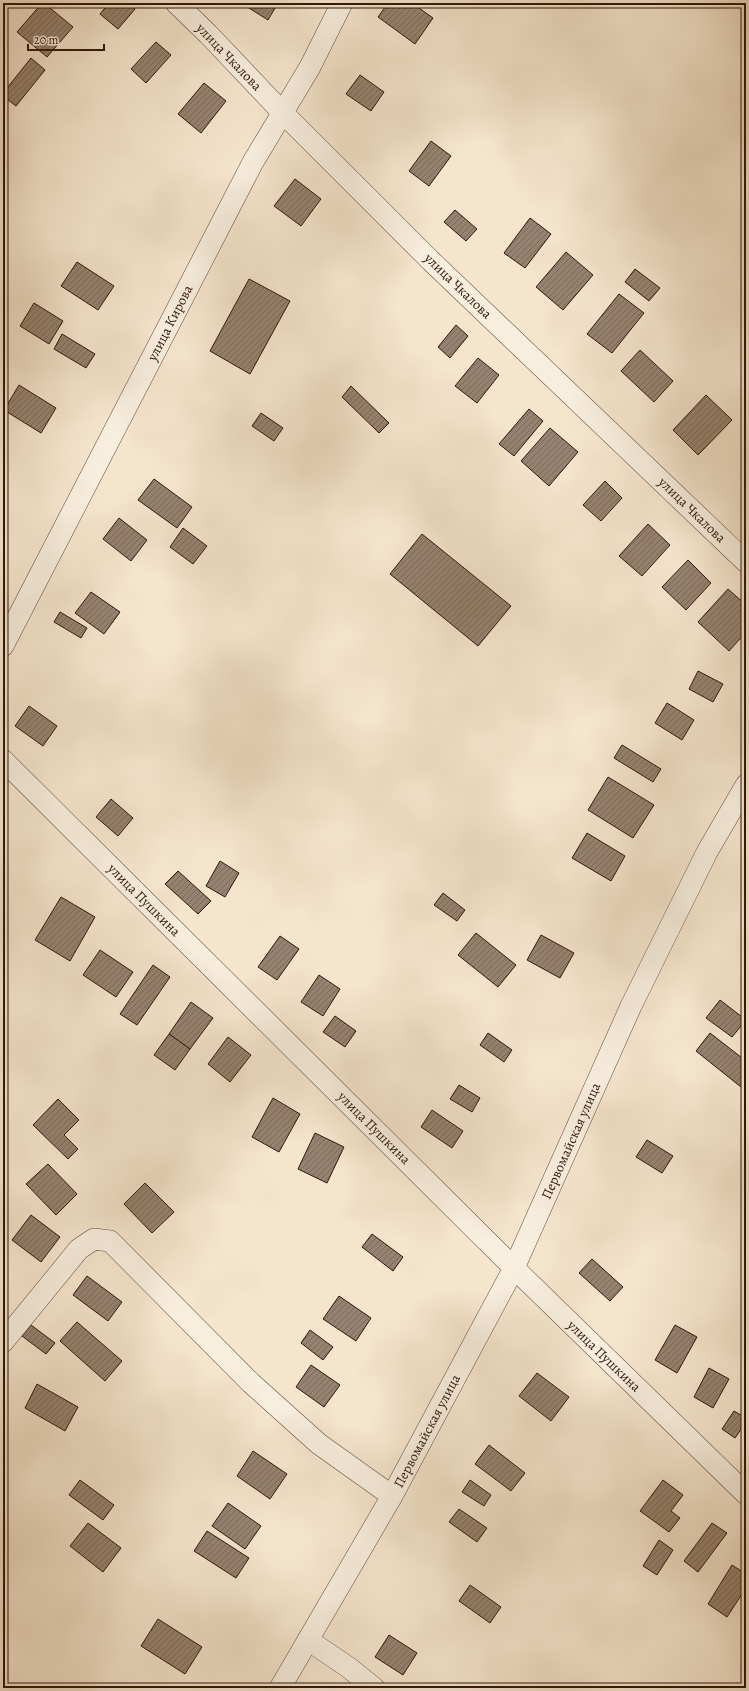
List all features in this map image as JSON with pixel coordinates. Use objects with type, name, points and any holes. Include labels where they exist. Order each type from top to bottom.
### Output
[{"type":"street","name":"улица Чкалова","points":[[176,3],[208,34],[282,112],[431,261],[746,562]]},
{"type":"street","name":"улица Кирова","points":[[3,646],[252,162],[310,67],[342,3]]},
{"type":"street","name":"улица Пушкина","points":[[3,760],[514,1268],[746,1494]]},
{"type":"street","name":"Первомайская улица","points":[[280,1688],[392,1496],[514,1268],[630,1006],[707,852],[746,785]]},
{"type":"street","name":"Первомайская улица","points":[[3,1342],[79,1249],[94,1239],[110,1241],[251,1383],[319,1444],[392,1496]]},
{"type":"street","points":[[308,1640],[348,1667],[374,1688]]},
{"type":"building","points":[[42,3],[44,3],[73,27],[47,57],[17,32]]},
{"type":"building","points":[[109,3],[127,3],[135,9],[118,29],[100,14]]},
{"type":"building","points":[[241,3],[278,3],[268,20]]},
{"type":"building","points":[[388,3],[412,3],[433,18],[415,44],[378,17]]},
{"type":"building","points":[[156,42],[171,55],[146,83],[131,69]]},
{"type":"building","points":[[31,58],[45,70],[16,106],[3,96],[3,93]]},
{"type":"building","points":[[360,75],[384,92],[371,111],[346,94]]},
{"type":"building","points":[[204,83],[226,101],[201,133],[178,114]]},
{"type":"building","points":[[431,141],[451,156],[429,186],[409,171]]},
{"type":"building","points":[[295,179],[321,199],[301,226],[274,206]]},
{"type":"building","points":[[455,210],[477,229],[466,241],[444,222]]},
{"type":"building","points":[[530,218],[551,234],[525,268],[504,253]]},
{"type":"building","points":[[566,252],[593,275],[563,310],[536,287]]},
{"type":"building","points":[[77,262],[114,286],[98,310],[61,286]]},
{"type":"building","points":[[635,269],[660,288],[649,301],[625,282]]},
{"type":"building","points":[[249,279],[290,301],[250,374],[210,351]]},
{"type":"building","points":[[619,294],[644,313],[612,353],[587,334]]},
{"type":"building","points":[[34,303],[63,321],[49,344],[20,326]]},
{"type":"building","points":[[456,325],[468,336],[450,358],[438,347]]},
{"type":"building","points":[[62,334],[95,354],[86,368],[54,349]]},
{"type":"building","points":[[640,350],[673,381],[654,402],[621,371]]},
{"type":"building","points":[[478,358],[499,375],[477,403],[455,386]]},
{"type":"building","points":[[19,385],[56,408],[41,433],[4,410]]},
{"type":"building","points":[[351,386],[389,423],[379,433],[342,397]]},
{"type":"building","points":[[706,395],[732,420],[698,455],[673,430]]},
{"type":"building","points":[[529,409],[543,421],[514,456],[499,444]]},
{"type":"building","points":[[261,413],[283,428],[274,441],[252,426]]},
{"type":"building","points":[[550,428],[578,452],[549,486],[521,461]]},
{"type":"building","points":[[154,479],[192,507],[177,528],[138,500]]},
{"type":"building","points":[[605,481],[622,498],[601,521],[583,505]]},
{"type":"building","points":[[119,518],[147,540],[131,561],[103,539]]},
{"type":"building","points":[[648,524],[670,545],[642,576],[619,556]]},
{"type":"building","points":[[183,528],[207,546],[193,564],[170,547]]},
{"type":"building","points":[[422,534],[511,606],[478,646],[390,574]]},
{"type":"building","points":[[688,560],[711,583],[686,610],[662,587]]},
{"type":"building","points":[[728,589],[746,605],[746,632],[729,651],[698,622]]},
{"type":"building","points":[[91,592],[120,612],[104,634],[75,613]]},
{"type":"building","points":[[60,612],[87,628],[81,638],[54,622]]},
{"type":"building","points":[[698,671],[723,684],[713,702],[689,689]]},
{"type":"building","points":[[667,703],[694,720],[682,740],[655,723]]},
{"type":"building","points":[[29,706],[57,726],[43,746],[15,726]]},
{"type":"building","points":[[622,745],[661,769],[653,782],[614,758]]},
{"type":"building","points":[[608,777],[654,805],[633,838],[588,810]]},
{"type":"building","points":[[111,799],[133,818],[118,836],[96,817]]},
{"type":"building","points":[[587,833],[625,856],[611,881],[572,858]]},
{"type":"building","points":[[220,861],[239,873],[225,897],[206,886]]},
{"type":"building","points":[[178,871],[211,901],[198,914],[165,884]]},
{"type":"building","points":[[443,893],[465,910],[457,921],[434,905]]},
{"type":"building","points":[[61,897],[95,917],[70,961],[35,940]]},
{"type":"building","points":[[476,933],[516,965],[498,987],[458,955]]},
{"type":"building","points":[[541,935],[574,953],[560,978],[527,960]]},
{"type":"building","points":[[280,936],[299,949],[277,980],[258,967]]},
{"type":"building","points":[[100,950],[133,972],[116,997],[83,975]]},
{"type":"building","points":[[153,965],[170,977],[137,1025],[120,1014]]},
{"type":"building","points":[[319,975],[340,989],[323,1016],[301,1002]]},
{"type":"building","points":[[720,1000],[746,1020],[732,1037],[706,1018]]},
{"type":"building","points":[[191,1002],[213,1018],[190,1049],[169,1034]]},
{"type":"building","points":[[335,1016],[356,1031],[345,1047],[323,1032]]},
{"type":"building","points":[[488,1033],[512,1050],[504,1062],[480,1045]]},
{"type":"building","points":[[710,1033],[746,1061],[746,1091],[696,1051]]},
{"type":"building","points":[[169,1034],[190,1049],[175,1070],[154,1055]]},
{"type":"building","points":[[228,1037],[251,1055],[230,1082],[208,1064]]},
{"type":"building","points":[[459,1085],[480,1098],[472,1112],[450,1099]]},
{"type":"building","points":[[273,1098],[300,1114],[279,1152],[252,1137]]},
{"type":"building","points":[[58,1099],[79,1120],[64,1135],[78,1149],[68,1159],[33,1125]]},
{"type":"building","points":[[432,1110],[463,1131],[452,1148],[421,1127]]},
{"type":"building","points":[[315,1133],[344,1147],[327,1183],[298,1169]]},
{"type":"building","points":[[647,1140],[673,1156],[662,1173],[636,1157]]},
{"type":"building","points":[[48,1164],[77,1194],[56,1215],[26,1184]]},
{"type":"building","points":[[145,1183],[174,1212],[152,1233],[124,1204]]},
{"type":"building","points":[[31,1215],[60,1237],[41,1262],[12,1240]]},
{"type":"building","points":[[372,1234],[403,1257],[393,1271],[362,1247]]},
{"type":"building","points":[[592,1259],[623,1287],[610,1301],[579,1273]]},
{"type":"building","points":[[87,1276],[122,1302],[108,1321],[73,1295]]},
{"type":"building","points":[[339,1296],[371,1318],[356,1341],[323,1319]]},
{"type":"building","points":[[77,1322],[122,1361],[105,1381],[60,1341]]},
{"type":"building","points":[[31,1325],[55,1343],[46,1354],[22,1336]]},
{"type":"building","points":[[675,1325],[697,1337],[677,1373],[655,1360]]},
{"type":"building","points":[[310,1330],[333,1347],[323,1360],[301,1343]]},
{"type":"building","points":[[311,1365],[340,1385],[324,1407],[296,1387]]},
{"type":"building","points":[[709,1368],[729,1379],[713,1408],[694,1397]]},
{"type":"building","points":[[537,1373],[569,1397],[551,1421],[519,1396]]},
{"type":"building","points":[[37,1384],[78,1407],[65,1431],[25,1408]]},
{"type":"building","points":[[734,1411],[746,1418],[746,1422],[735,1438],[722,1429]]},
{"type":"building","points":[[489,1445],[525,1473],[511,1491],[475,1464]]},
{"type":"building","points":[[253,1451],[287,1474],[270,1499],[237,1476]]},
{"type":"building","points":[[80,1480],[114,1505],[103,1520],[69,1495]]},
{"type":"building","points":[[470,1480],[491,1495],[484,1506],[462,1492]]},
{"type":"building","points":[[663,1480],[683,1495],[671,1511],[680,1518],[669,1532],[640,1511]]},
{"type":"building","points":[[228,1503],[261,1526],[245,1549],[212,1526]]},
{"type":"building","points":[[459,1509],[487,1528],[477,1542],[449,1522]]},
{"type":"building","points":[[88,1523],[121,1548],[103,1572],[70,1546]]},
{"type":"building","points":[[712,1523],[727,1533],[698,1572],[684,1561]]},
{"type":"building","points":[[207,1531],[249,1558],[236,1578],[194,1551]]},
{"type":"building","points":[[659,1540],[673,1550],[657,1575],[643,1566]]},
{"type":"building","points":[[732,1565],[746,1574],[746,1588],[727,1617],[708,1604]]},
{"type":"building","points":[[470,1585],[501,1607],[490,1623],[459,1601]]},
{"type":"building","points":[[158,1619],[202,1647],[185,1674],[141,1646]]},
{"type":"building","points":[[389,1635],[417,1653],[403,1675],[375,1657]]}]
